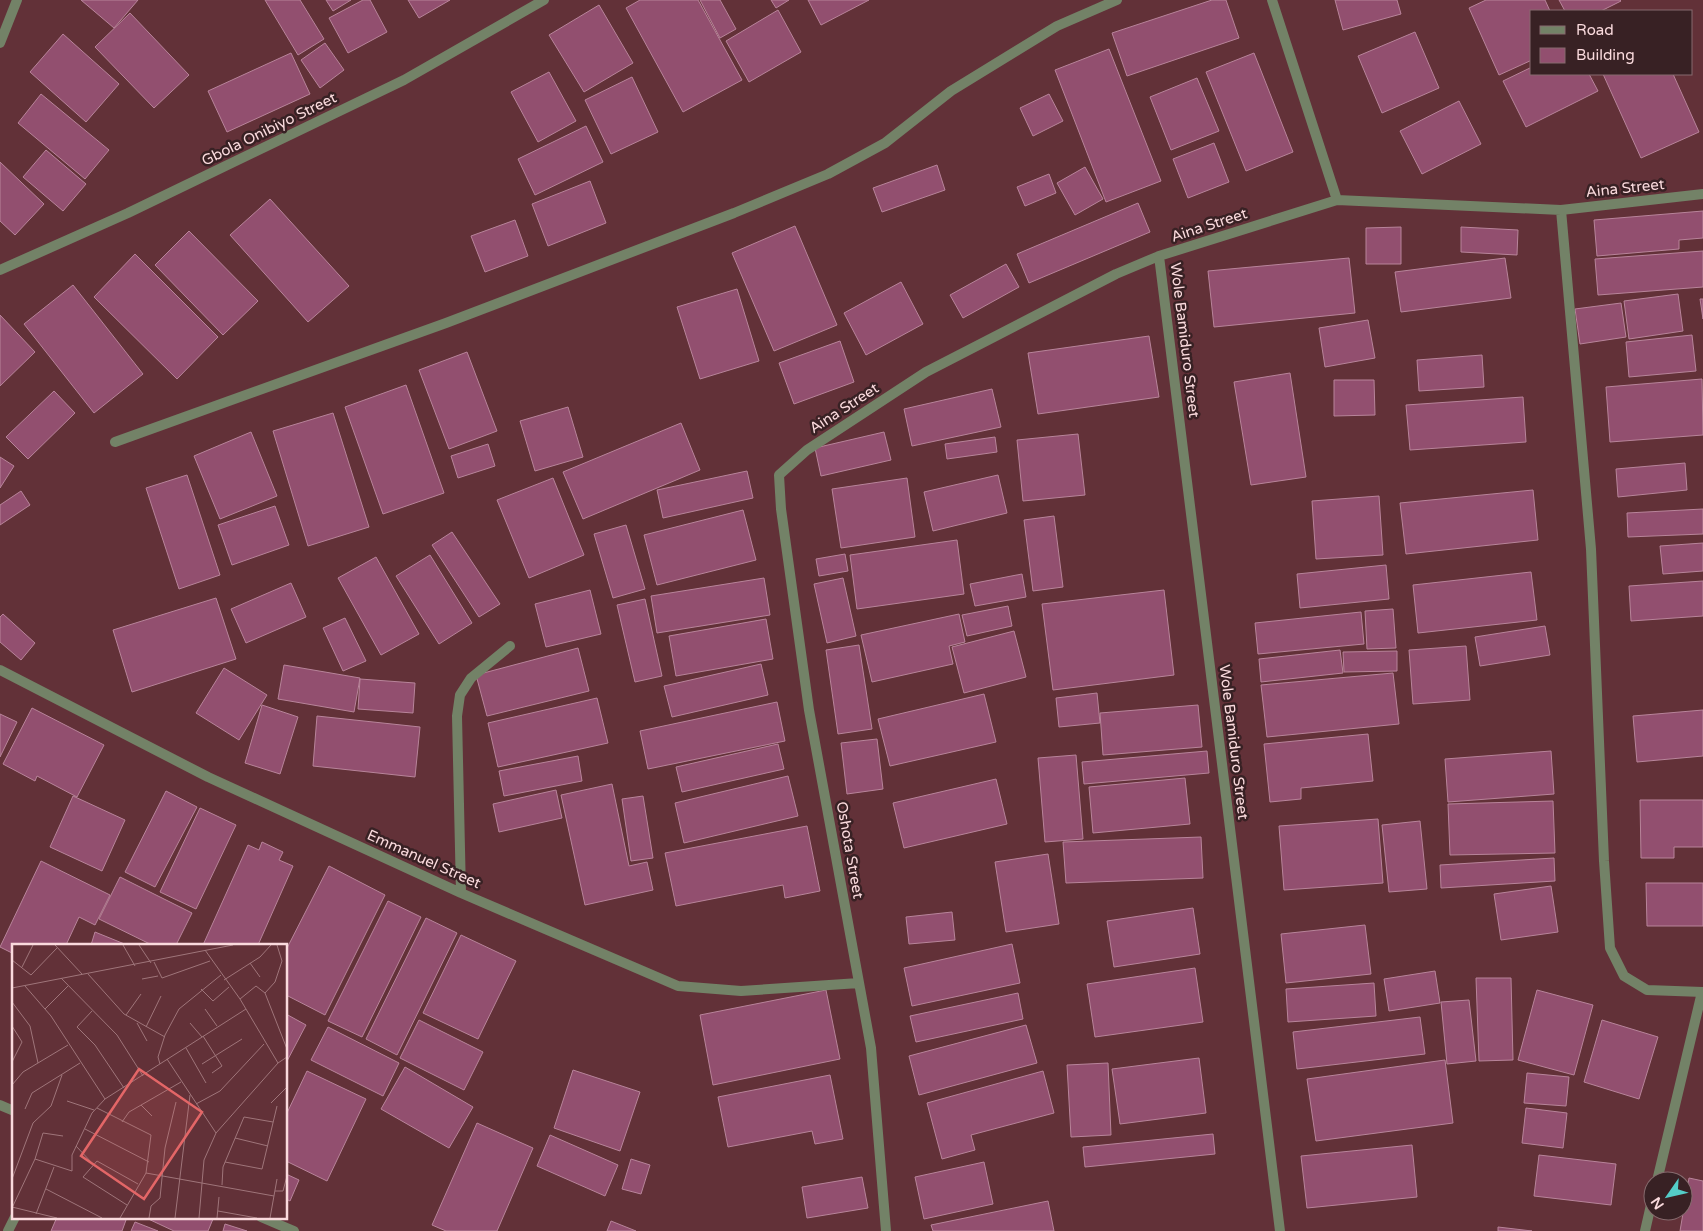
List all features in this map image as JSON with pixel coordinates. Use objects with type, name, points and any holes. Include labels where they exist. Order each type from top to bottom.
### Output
[{"type":"street","points":[[0,43],[17,0]]},
{"type":"street","name":"Gbola Onibiyo Street","points":[[0,270],[128,213],[404,80],[544,0]]},
{"type":"street","points":[[115,442],[446,323],[724,217],[828,174],[885,143],[951,91],[1058,26],[1117,0]]},
{"type":"street","points":[[1272,0],[1337,200]]},
{"type":"street","name":"Aina Street","points":[[779,474],[807,450],[926,372],[1116,274],[1159,256],[1337,200],[1560,210],[1703,194]]},
{"type":"street","points":[[1560,210],[1591,549],[1604,862],[1610,948],[1624,976],[1648,990],[1702,992],[1659,1171]]},
{"type":"street","name":"Wole Bamiduro Street","points":[[1159,256],[1280,1231]]},
{"type":"street","name":"Oshota Street","points":[[779,474],[783,518],[809,710],[871,1048],[886,1231]]},
{"type":"street","points":[[461,893],[457,716],[460,695],[471,678],[510,646]]},
{"type":"street","name":"Emmanuel Street","points":[[0,670],[208,776],[461,893],[678,986],[740,991],[859,983]]},
{"type":"street","points":[[0,1105],[12,1109]]},
{"type":"street","points":[[8,1231],[14,1218]]},
{"type":"street","points":[[263,1218],[294,1231]]},
{"type":"building","points":[[81,0],[138,0],[114,28]]},
{"type":"building","points":[[265,0],[300,0],[324,39],[298,55]]},
{"type":"building","points":[[326,0],[351,0],[333,11]]},
{"type":"building","points":[[363,0],[370,0],[387,32],[348,53],[329,18]]},
{"type":"building","points":[[408,0],[450,0],[419,18]]},
{"type":"building","points":[[640,0],[698,0],[742,80],[683,112],[626,8]]},
{"type":"building","points":[[700,0],[720,0],[736,29],[720,38]]},
{"type":"building","points":[[771,0],[789,0],[776,8]]},
{"type":"building","points":[[808,0],[869,0],[821,25]]},
{"type":"building","points":[[1212,0],[1226,0],[1239,38],[1127,76],[1112,33]]},
{"type":"building","points":[[1335,0],[1397,0],[1401,14],[1343,30]]},
{"type":"building","points":[[1486,0],[1545,0],[1550,10],[1530,10],[1530,61],[1499,75],[1469,8]]},
{"type":"building","points":[[1559,0],[1621,1],[1603,10],[1564,10]]},
{"type":"building","points":[[599,5],[633,63],[584,92],[549,35]]},
{"type":"building","points":[[778,10],[801,52],[749,82],[726,41]]},
{"type":"building","points":[[130,13],[189,75],[154,108],[95,47]]},
{"type":"building","points":[[1415,32],[1439,88],[1382,113],[1358,56]]},
{"type":"building","points":[[63,34],[119,84],[86,122],[30,72]]},
{"type":"building","points":[[325,43],[344,70],[320,88],[301,60]]},
{"type":"building","points":[[1109,49],[1161,181],[1106,202],[1055,70]]},
{"type":"building","points":[[291,53],[310,94],[227,132],[208,91]]},
{"type":"building","points":[[1254,53],[1293,152],[1246,171],[1206,72]]},
{"type":"building","points":[[1530,68],[1530,75],[1590,75],[1598,91],[1526,127],[1503,81]]},
{"type":"building","points":[[549,72],[576,121],[538,142],[511,92]]},
{"type":"building","points":[[1603,75],[1673,75],[1699,132],[1641,158]]},
{"type":"building","points":[[632,77],[658,132],[611,154],[585,100]]},
{"type":"building","points":[[1197,78],[1219,131],[1171,150],[1150,97]]},
{"type":"building","points":[[41,94],[109,150],[85,179],[18,123]]},
{"type":"building","points":[[1049,94],[1063,121],[1033,136],[1020,108]]},
{"type":"building","points":[[1459,101],[1481,144],[1422,174],[1400,131]]},
{"type":"building","points":[[586,126],[603,162],[535,195],[518,159]]},
{"type":"building","points":[[1214,143],[1229,182],[1188,198],[1173,159]]},
{"type":"building","points":[[46,150],[86,184],[63,211],[23,177]]},
{"type":"building","points":[[0,162],[44,204],[15,235],[0,221]]},
{"type":"building","points":[[937,165],[945,190],[882,212],[873,188]]},
{"type":"building","points":[[1085,167],[1103,199],[1075,215],[1057,183]]},
{"type":"building","points":[[1049,174],[1056,193],[1025,206],[1017,187]]},
{"type":"building","points":[[590,181],[606,223],[548,246],[532,204]]},
{"type":"building","points":[[270,199],[349,286],[308,322],[230,235]]},
{"type":"building","points":[[1138,203],[1150,232],[1029,283],[1017,254]]},
{"type":"building","points":[[1703,211],[1703,238],[1679,240],[1679,249],[1597,256],[1594,220]]},
{"type":"building","points":[[515,220],[528,256],[485,272],[471,236]]},
{"type":"building","points":[[795,226],[837,325],[774,351],[732,253]]},
{"type":"building","points":[[1401,227],[1401,264],[1366,264],[1366,228]]},
{"type":"building","points":[[1461,227],[1518,230],[1517,255],[1461,252]]},
{"type":"building","points":[[189,231],[258,301],[223,335],[155,265]]},
{"type":"building","points":[[1703,251],[1703,287],[1598,295],[1595,259]]},
{"type":"building","points":[[135,254],[218,337],[177,379],[94,297]]},
{"type":"building","points":[[1349,258],[1355,313],[1214,327],[1208,271]]},
{"type":"building","points":[[1505,258],[1511,298],[1401,312],[1395,272]]},
{"type":"building","points":[[1006,264],[1019,287],[963,318],[950,295]]},
{"type":"building","points":[[901,282],[923,324],[866,355],[844,313]]},
{"type":"building","points":[[73,285],[143,374],[94,413],[24,324]]},
{"type":"building","points":[[737,289],[759,361],[700,379],[677,307]]},
{"type":"building","points":[[1678,294],[1683,331],[1629,339],[1624,301]]},
{"type":"building","points":[[1700,299],[1703,299],[1703,319]]},
{"type":"building","points":[[1621,303],[1626,337],[1580,344],[1575,309]]},
{"type":"building","points":[[0,315],[35,352],[0,386]]},
{"type":"building","points":[[1368,320],[1375,358],[1325,367],[1319,328]]},
{"type":"building","points":[[1692,335],[1696,371],[1629,377],[1626,342]]},
{"type":"building","points":[[1149,336],[1159,397],[1038,414],[1028,353]]},
{"type":"building","points":[[840,341],[854,382],[794,404],[779,363]]},
{"type":"building","points":[[467,352],[497,431],[449,449],[419,370]]},
{"type":"building","points":[[1482,355],[1484,387],[1419,391],[1417,360]]},
{"type":"building","points":[[1290,373],[1306,477],[1251,485],[1234,382]]},
{"type":"building","points":[[1702,379],[1703,435],[1610,442],[1606,387]]},
{"type":"building","points":[[1334,380],[1374,380],[1375,415],[1334,416]]},
{"type":"building","points":[[406,385],[444,493],[383,514],[345,407]]},
{"type":"building","points":[[992,389],[1001,427],[912,446],[904,409]]},
{"type":"building","points":[[54,391],[75,413],[28,459],[6,437]]},
{"type":"building","points":[[1523,397],[1526,442],[1410,450],[1406,405]]},
{"type":"building","points":[[568,407],[583,457],[535,471],[520,421]]},
{"type":"building","points":[[333,413],[369,527],[308,546],[273,431]]},
{"type":"building","points":[[681,423],[700,470],[583,519],[563,472]]},
{"type":"building","points":[[251,432],[277,496],[220,519],[194,456]]},
{"type":"building","points":[[884,432],[891,460],[821,476],[815,448]]},
{"type":"building","points":[[1078,434],[1085,495],[1023,501],[1017,440]]},
{"type":"building","points":[[995,437],[997,452],[947,459],[945,444]]},
{"type":"building","points":[[488,444],[495,466],[458,478],[451,456]]},
{"type":"building","points":[[0,457],[14,466],[0,488]]},
{"type":"building","points":[[1685,463],[1687,490],[1618,497],[1616,469]]},
{"type":"building","points":[[747,471],[753,498],[663,518],[657,490]]},
{"type":"building","points":[[187,475],[220,575],[179,589],[146,488]]},
{"type":"building","points":[[998,475],[1007,513],[933,531],[924,492]]},
{"type":"building","points":[[553,478],[584,555],[529,578],[497,500]]},
{"type":"building","points":[[907,478],[915,537],[841,548],[832,489]]},
{"type":"building","points":[[1533,490],[1538,540],[1406,554],[1400,503]]},
{"type":"building","points":[[21,491],[30,505],[0,525],[0,505]]},
{"type":"building","points":[[1379,496],[1383,555],[1316,559],[1312,501]]},
{"type":"building","points":[[275,506],[289,545],[232,565],[218,525]]},
{"type":"building","points":[[1703,509],[1703,534],[1628,537],[1627,513]]},
{"type":"building","points":[[743,510],[756,560],[657,585],[644,535]]},
{"type":"building","points":[[1054,516],[1063,587],[1033,591],[1024,520]]},
{"type":"building","points":[[626,525],[645,589],[613,598],[594,534]]},
{"type":"building","points":[[452,532],[500,604],[479,617],[432,545]]},
{"type":"building","points":[[957,540],[964,594],[857,609],[850,555]]},
{"type":"building","points":[[1703,543],[1703,571],[1663,574],[1660,546]]},
{"type":"building","points":[[845,554],[848,571],[819,576],[816,559]]},
{"type":"building","points":[[430,555],[472,623],[439,644],[396,576]]},
{"type":"building","points":[[376,557],[419,634],[381,655],[338,578]]},
{"type":"building","points":[[1386,565],[1389,599],[1300,608],[1297,574]]},
{"type":"building","points":[[1531,572],[1537,620],[1418,633],[1413,585]]},
{"type":"building","points":[[1022,574],[1026,597],[975,606],[970,584]]},
{"type":"building","points":[[764,578],[770,615],[657,633],[651,596]]},
{"type":"building","points":[[843,578],[856,636],[827,643],[814,584]]},
{"type":"building","points":[[1703,581],[1703,616],[1631,621],[1629,586]]},
{"type":"building","points":[[291,583],[306,617],[246,643],[231,609]]},
{"type":"building","points":[[590,590],[601,634],[546,647],[535,604]]},
{"type":"building","points":[[1164,590],[1174,675],[1053,690],[1042,604]]},
{"type":"building","points":[[216,598],[236,659],[132,692],[113,630]]},
{"type":"building","points":[[645,599],[662,676],[635,682],[617,605]]},
{"type":"building","points":[[1008,606],[1012,626],[967,636],[962,615]]},
{"type":"building","points":[[1393,609],[1396,648],[1367,649],[1365,611]]},
{"type":"building","points":[[1361,612],[1364,644],[1258,654],[1255,623]]},
{"type":"building","points":[[3,614],[35,643],[21,660],[0,642],[0,617]]},
{"type":"building","points":[[959,614],[965,642],[949,646],[953,664],[872,682],[861,635]]},
{"type":"building","points":[[345,618],[366,661],[343,671],[323,628]]},
{"type":"building","points":[[766,619],[773,659],[676,676],[669,636]]},
{"type":"building","points":[[1545,626],[1550,655],[1480,666],[1475,637]]},
{"type":"building","points":[[1014,631],[1026,677],[964,693],[952,647]]},
{"type":"building","points":[[859,645],[872,729],[838,734],[826,650]]},
{"type":"building","points":[[1466,646],[1470,700],[1413,704],[1409,650]]},
{"type":"building","points":[[578,648],[589,691],[487,716],[476,675]]},
{"type":"building","points":[[1340,650],[1343,673],[1261,682],[1259,659]]},
{"type":"building","points":[[1397,651],[1397,671],[1344,672],[1343,652]]},
{"type":"building","points":[[761,664],[768,695],[672,717],[664,686]]},
{"type":"building","points":[[284,665],[360,678],[354,712],[278,699]]},
{"type":"building","points":[[224,668],[267,695],[239,740],[196,713]]},
{"type":"building","points":[[1393,673],[1399,724],[1267,737],[1261,685]]},
{"type":"building","points":[[360,679],[415,683],[413,713],[358,709]]},
{"type":"building","points":[[1097,693],[1100,723],[1059,727],[1056,698]]},
{"type":"building","points":[[984,694],[996,742],[890,766],[878,719]]},
{"type":"building","points":[[597,698],[608,743],[498,767],[488,723]]},
{"type":"building","points":[[777,702],[785,741],[648,769],[640,731]]},
{"type":"building","points":[[262,705],[298,717],[280,774],[245,763]]},
{"type":"building","points":[[1198,705],[1202,747],[1103,755],[1100,713]]},
{"type":"building","points":[[32,708],[104,745],[77,797],[37,776],[35,781],[3,764]]},
{"type":"building","points":[[1703,710],[1703,756],[1637,762],[1633,716]]},
{"type":"building","points":[[0,714],[17,722],[0,757]]},
{"type":"building","points":[[317,716],[420,727],[415,777],[313,766]]},
{"type":"building","points":[[1368,734],[1373,781],[1301,788],[1301,799],[1270,802],[1264,744]]},
{"type":"building","points":[[877,739],[883,789],[847,794],[841,743]]},
{"type":"building","points":[[778,744],[784,769],[682,792],[676,767]]},
{"type":"building","points":[[1207,751],[1209,773],[1084,784],[1082,762]]},
{"type":"building","points":[[1551,751],[1554,794],[1448,802],[1445,759]]},
{"type":"building","points":[[1076,755],[1083,839],[1045,842],[1038,758]]},
{"type":"building","points":[[578,756],[582,781],[504,796],[499,771]]},
{"type":"building","points":[[788,776],[798,816],[684,843],[675,803]]},
{"type":"building","points":[[1185,778],[1190,824],[1093,833],[1089,787]]},
{"type":"building","points":[[996,779],[1007,824],[904,848],[893,803]]},
{"type":"building","points":[[612,784],[629,866],[647,862],[653,890],[585,905],[561,795]]},
{"type":"building","points":[[556,790],[562,818],[499,832],[493,804]]},
{"type":"building","points":[[166,791],[197,807],[155,887],[125,872]]},
{"type":"building","points":[[73,796],[125,820],[102,871],[50,847]]},
{"type":"building","points":[[643,796],[653,858],[631,861],[622,799]]},
{"type":"building","points":[[1640,800],[1703,800],[1703,847],[1674,847],[1674,858],[1641,858]]},
{"type":"building","points":[[1553,801],[1555,853],[1450,855],[1448,804]]},
{"type":"building","points":[[200,808],[236,825],[196,909],[160,892]]},
{"type":"building","points":[[1378,819],[1383,883],[1284,890],[1279,826]]},
{"type":"building","points":[[1420,821],[1427,889],[1389,892],[1382,825]]},
{"type":"building","points":[[807,826],[820,891],[785,898],[783,885],[676,906],[665,853]]},
{"type":"building","points":[[1201,837],[1203,878],[1066,883],[1063,842]]},
{"type":"building","points":[[262,842],[283,852],[279,860],[293,866],[258,944],[203,944],[248,845],[259,850]]},
{"type":"building","points":[[1048,854],[1059,924],[1006,932],[995,862]]},
{"type":"building","points":[[1554,858],[1555,881],[1441,888],[1440,865]]},
{"type":"building","points":[[41,861],[110,895],[95,925],[79,917],[66,944],[12,944],[12,953],[0,947]]},
{"type":"building","points":[[329,866],[385,895],[325,1015],[288,996],[288,946]]},
{"type":"building","points":[[120,877],[192,913],[176,944],[150,944],[99,919]]},
{"type":"building","points":[[1646,883],[1703,883],[1703,926],[1647,926]]},
{"type":"building","points":[[1551,886],[1558,932],[1501,940],[1494,894]]},
{"type":"building","points":[[388,901],[421,917],[362,1037],[328,1021]]},
{"type":"building","points":[[1193,908],[1200,954],[1114,967],[1107,921]]},
{"type":"building","points":[[952,912],[955,940],[909,944],[906,917]]},
{"type":"building","points":[[426,918],[457,933],[397,1055],[366,1039]]},
{"type":"building","points":[[1365,925],[1371,974],[1286,983],[1281,934]]},
{"type":"building","points":[[95,932],[125,944],[91,944]]},
{"type":"building","points":[[461,935],[516,961],[478,1039],[423,1013]]},
{"type":"building","points":[[1012,944],[1020,983],[912,1006],[904,968]]},
{"type":"building","points":[[1195,968],[1203,1022],[1095,1037],[1087,984]]},
{"type":"building","points":[[1435,971],[1440,1003],[1389,1011],[1384,979]]},
{"type":"building","points":[[1476,978],[1511,978],[1513,1060],[1479,1061]]},
{"type":"building","points":[[1374,983],[1376,1016],[1288,1022],[1286,989]]},
{"type":"building","points":[[826,990],[840,1059],[713,1085],[700,1015]]},
{"type":"building","points":[[1537,990],[1593,1005],[1574,1075],[1518,1060]]},
{"type":"building","points":[[1018,993],[1023,1019],[916,1042],[910,1016]]},
{"type":"building","points":[[1469,1000],[1476,1061],[1447,1064],[1441,1002]]},
{"type":"building","points":[[288,1015],[306,1025],[288,1059]]},
{"type":"building","points":[[1420,1017],[1425,1054],[1297,1069],[1293,1032]]},
{"type":"building","points":[[419,1020],[483,1052],[464,1090],[400,1058]]},
{"type":"building","points":[[1602,1020],[1658,1037],[1639,1099],[1584,1082]]},
{"type":"building","points":[[1026,1025],[1037,1063],[919,1095],[909,1056]]},
{"type":"building","points":[[328,1027],[399,1063],[383,1096],[311,1060]]},
{"type":"building","points":[[1199,1058],[1206,1113],[1120,1124],[1112,1069]]},
{"type":"building","points":[[1445,1060],[1453,1123],[1316,1141],[1307,1079]]},
{"type":"building","points":[[1108,1063],[1111,1135],[1071,1137],[1067,1065]]},
{"type":"building","points":[[405,1067],[473,1107],[449,1148],[381,1109]]},
{"type":"building","points":[[573,1070],[640,1092],[620,1151],[554,1128]]},
{"type":"building","points":[[307,1071],[366,1099],[327,1181],[288,1162],[288,1111]]},
{"type":"building","points":[[1043,1071],[1054,1113],[971,1135],[975,1150],[942,1159],[927,1103]]},
{"type":"building","points":[[1527,1073],[1569,1077],[1566,1106],[1524,1103]]},
{"type":"building","points":[[830,1075],[843,1139],[815,1144],[812,1131],[728,1147],[718,1097]]},
{"type":"building","points":[[1526,1108],[1567,1113],[1563,1148],[1522,1143]]},
{"type":"building","points":[[477,1123],[533,1148],[497,1231],[446,1231],[432,1225]]},
{"type":"building","points":[[1213,1134],[1215,1154],[1085,1167],[1083,1147]]},
{"type":"building","points":[[550,1135],[618,1165],[605,1196],[537,1166]]},
{"type":"building","points":[[1412,1145],[1417,1197],[1307,1208],[1301,1156]]},
{"type":"building","points":[[1539,1155],[1616,1164],[1611,1205],[1534,1196]]},
{"type":"building","points":[[631,1159],[650,1165],[641,1194],[622,1189]]},
{"type":"building","points":[[984,1162],[993,1204],[924,1219],[915,1177]]},
{"type":"building","points":[[288,1175],[299,1180],[290,1201],[288,1200]]},
{"type":"building","points":[[862,1177],[868,1208],[807,1218],[802,1187]]},
{"type":"building","points":[[1693,1179],[1703,1181],[1703,1231],[1680,1231],[1682,1221],[1693,1221]]},
{"type":"building","points":[[1048,1201],[1054,1231],[933,1231],[931,1225]]},
{"type":"building","points":[[57,1218],[122,1218],[126,1220],[122,1231],[51,1231]]},
{"type":"building","points":[[146,1218],[213,1219],[208,1231],[174,1231]]},
{"type":"building","points":[[611,1221],[636,1231],[607,1231]]},
{"type":"building","points":[[135,1222],[158,1231],[131,1231]]},
{"type":"building","points":[[225,1224],[247,1231],[223,1231]]},
{"type":"building","points":[[1498,1227],[1532,1231],[1498,1231]]}]
